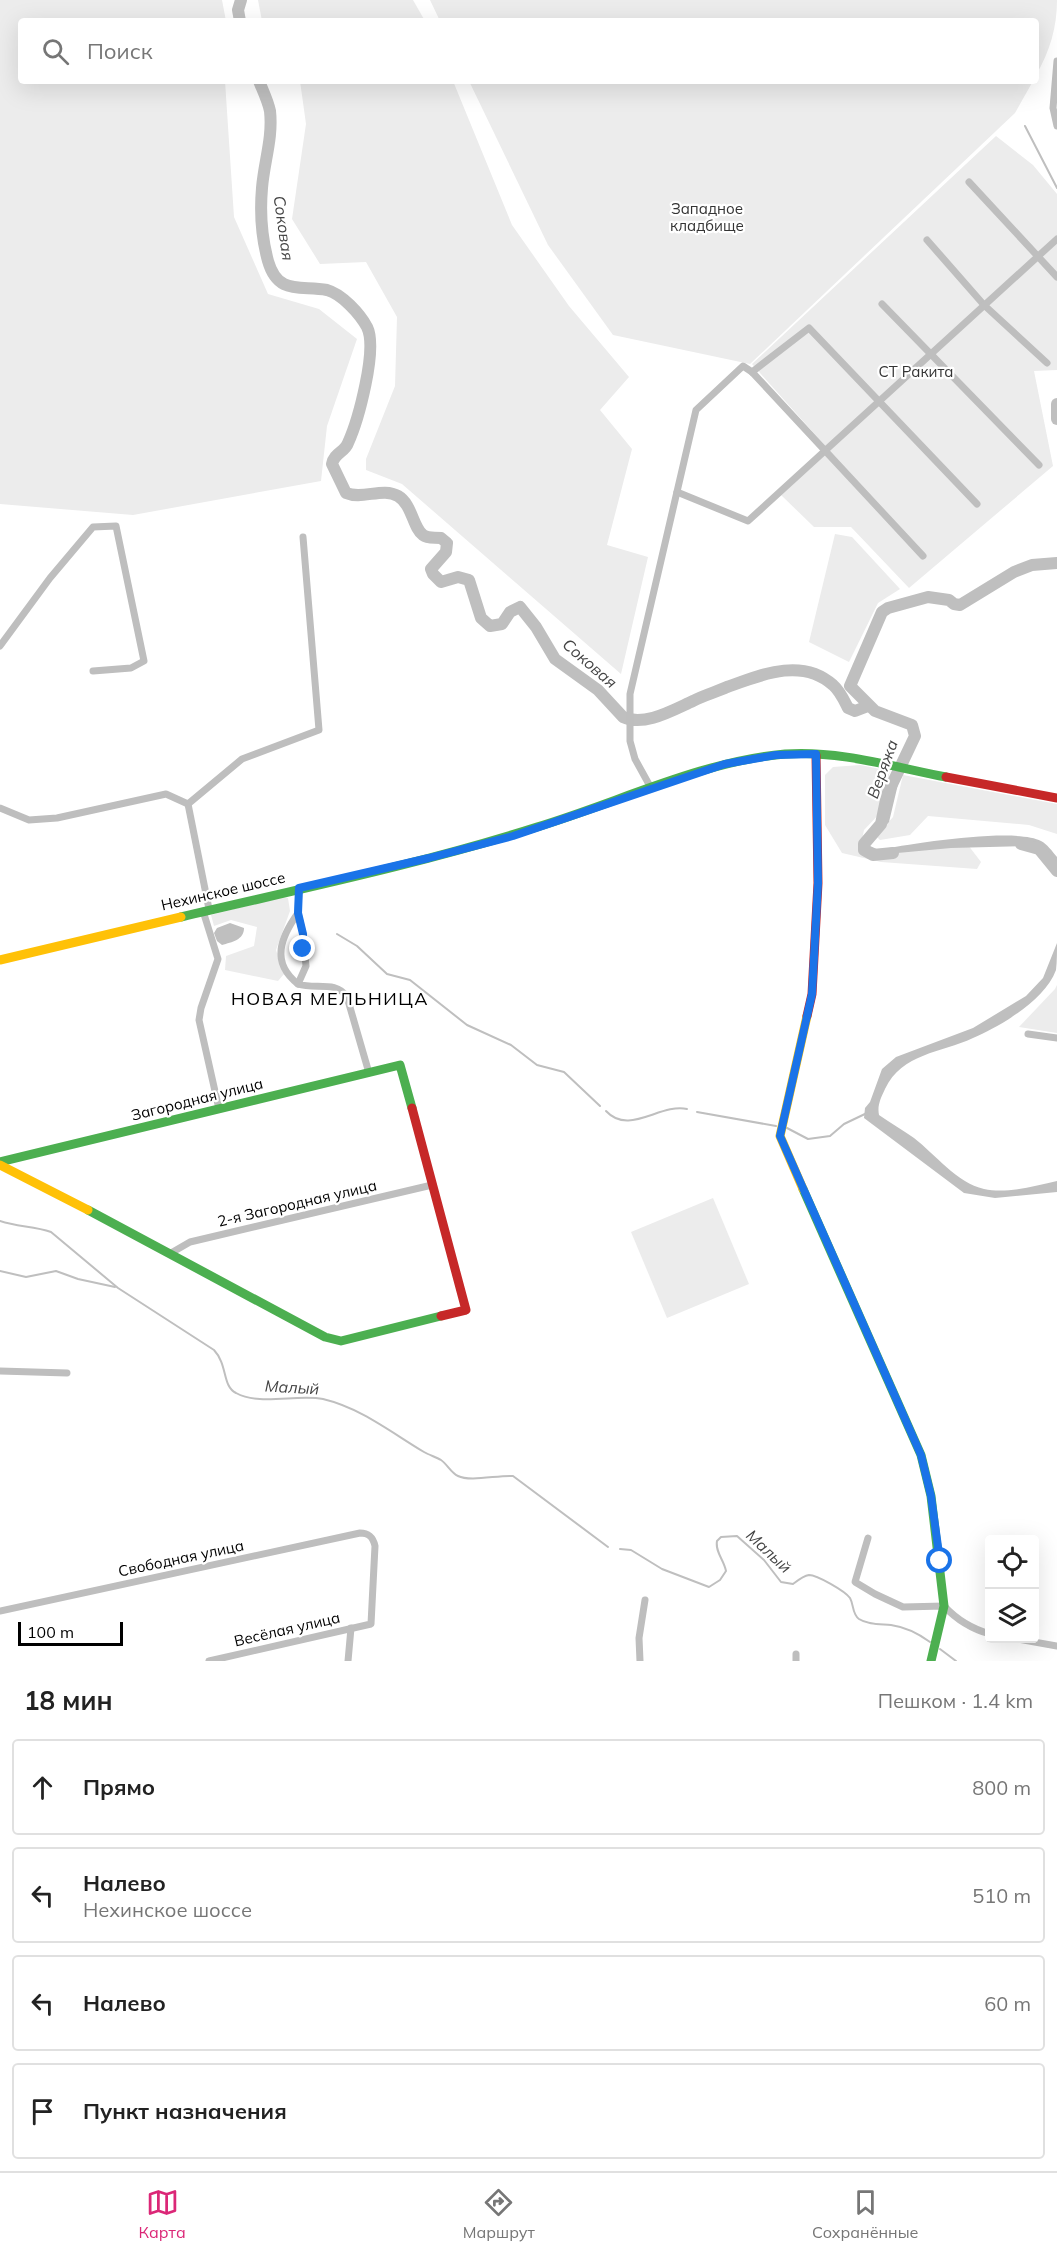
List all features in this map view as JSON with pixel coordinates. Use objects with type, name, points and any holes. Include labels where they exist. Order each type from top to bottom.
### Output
[{"type":"street","points":[[1057,61],[1055,109],[1057,126]]},
{"type":"street","points":[[969,182],[1057,277]]},
{"type":"street","points":[[677,492],[748,522],[1057,239]]},
{"type":"street","points":[[927,240],[984,305],[1047,363]]},
{"type":"street","points":[[882,304],[1039,465]]},
{"type":"street","points":[[752,372],[809,328],[977,504]]},
{"type":"street","points":[[651,788],[635,759],[630,741],[630,694],[696,410],[743,366],[752,372],[924,556]]},
{"type":"street","points":[[0,646],[50,578],[93,527],[116,526],[144,661],[131,668],[93,671]]},
{"type":"street","points":[[188,804],[242,759],[319,730],[303,537]]},
{"type":"street","name":"Нехинское шоссе","points":[[0,960],[451,853],[513,836],[651,788],[746,759],[788,754],[816,754],[914,770],[1057,798]]},
{"type":"street","points":[[816,754],[818,875],[812,994],[780,1136],[921,1455],[931,1496],[944,1606],[931,1661]]},
{"type":"street","points":[[0,807],[29,820],[57,818],[166,794],[188,804]]},
{"type":"street","points":[[188,804],[206,910],[218,959],[199,1020],[219,1109]]},
{"type":"street","points":[[298,984],[306,966],[303,934],[298,913],[299,888]]},
{"type":"street","points":[[298,913],[284,934],[280,950],[286,975],[298,984],[307,987],[335,987],[343,992],[347,997],[369,1073]]},
{"type":"street","points":[[1028,1034],[1057,1038]]},
{"type":"street","name":"Загородная улица","points":[[0,1164],[400,1065],[432,1185]]},
{"type":"street","points":[[0,1164],[325,1337],[341,1341],[466,1310],[432,1185]]},
{"type":"street","name":"2-я Загородная улица","points":[[171,1253],[190,1242],[432,1185]]},
{"type":"street","points":[[0,1371],[67,1373]]},
{"type":"street","name":"Свободная улица","points":[[0,1611],[360,1533],[372,1537],[375,1546],[371,1624]]},
{"type":"street","points":[[868,1538],[855,1582],[903,1607],[944,1606],[953,1616],[967,1625],[985,1632]]},
{"type":"street","points":[[640,1661],[639,1638],[645,1600]]},
{"type":"street","name":"Весёлая улица","points":[[208,1661],[371,1624]]},
{"type":"street","points":[[348,1661],[351,1628]]},
{"type":"street","points":[[1039,1643],[1057,1646]]},
{"type":"green space","points":[[0,0],[222,0],[225,18],[18,18],[18,84],[225,84],[234,217],[268,294],[319,309],[357,339],[327,426],[321,481],[133,515],[0,504]]},
{"type":"green space","points":[[258,0],[413,0],[423,18],[261,18]]},
{"type":"green space","points":[[430,0],[1057,0],[1052,39],[1039,69],[1039,18],[439,18]]},
{"type":"green space","points":[[300,84],[454,84],[512,225],[569,306],[629,377],[600,410],[632,449],[607,545],[648,557],[621,674],[402,484],[366,470],[366,459],[395,386],[397,317],[366,262],[320,264],[292,219],[306,124]]},
{"type":"green space","name":"Западное кладбище","points":[[470,84],[1031,84],[1015,113],[750,364],[613,335],[548,245]]},
{"type":"green space","name":"СТ Ракита","points":[[996,136],[1033,165],[1057,194],[1057,370],[1034,371],[1053,466],[909,588],[851,527],[814,527],[781,495],[829,450],[752,364]]},
{"type":"green space","points":[[835,534],[852,537],[900,589],[878,603],[849,662],[809,642]]},
{"type":"green space","points":[[860,765],[890,771],[881,812],[864,830],[861,844],[878,853],[968,845],[981,862],[977,869],[881,862],[842,853],[825,825],[825,775],[833,767]]},
{"type":"green space","points":[[903,775],[1057,804],[1057,834],[1029,825],[928,816],[910,835],[880,840],[876,836],[893,817]]},
{"type":"green space","points":[[282,897],[288,898],[290,911],[276,950],[284,974],[278,981],[225,970],[226,956],[254,946],[257,927],[231,920],[214,926],[211,915]]},
{"type":"green space","points":[[1057,985],[1057,1033],[1019,1027],[1055,989]]},
{"type":"green space","points":[[713,1198],[749,1284],[667,1318],[631,1232]]},
{"type":"shaded area","points":[[892,778],[899,780],[889,822],[870,846],[879,850],[962,838],[1028,837],[1043,842],[1053,852],[1057,857],[1057,872],[1039,848],[1030,846],[951,848],[874,854],[867,848],[866,841],[881,824]]},
{"type":"shaded area","points":[[230,923],[244,928],[242,935],[237,940],[222,945],[217,941],[214,933],[217,928]]},
{"type":"shaded area","points":[[1057,943],[1056,970],[1042,992],[1032,1002],[1009,1019],[984,1033],[923,1056],[901,1068],[892,1077],[881,1099],[879,1115],[914,1138],[956,1174],[974,1186],[1002,1191],[1057,1181],[1057,1192],[995,1198],[964,1193],[864,1118],[865,1108],[870,1102],[882,1069],[896,1057],[973,1028],[1026,996],[1043,978]]},
{"type":"waterway","name":"Соковая","points":[[239,18],[238,10],[241,0]]},
{"type":"waterway","name":"Соковая","points":[[260,84],[270,111],[270,131],[261,206],[264,244],[272,272],[278,280],[292,287],[333,292],[360,316],[370,337],[368,368],[357,419],[347,446],[335,457],[332,464],[346,493],[352,495],[386,493],[403,500],[423,535],[441,538],[447,543],[446,552],[431,569],[441,582],[458,577],[469,580],[481,618],[490,626],[502,624],[510,612],[520,607],[536,627],[555,659],[598,690],[623,717],[631,720],[649,719],[753,678],[795,670],[821,677],[833,685],[848,708],[855,711],[868,706]]},
{"type":"waterway","points":[[1025,126],[1057,188]]},
{"type":"waterway","name":"Веряжа","points":[[1057,404],[1057,419]]},
{"type":"waterway","name":"Веряжа","points":[[893,853],[873,855],[864,850],[864,844],[881,824],[887,795],[915,736],[912,725],[875,711],[850,686],[882,612],[888,608],[928,597],[949,600],[960,605],[1014,572],[1032,565],[1057,563]]},
{"type":"waterway","name":"Веряжа","points":[[1021,844],[1039,849],[1057,871]]},
{"type":"waterway","points":[[337,934],[357,946],[387,974],[410,980],[467,1025],[511,1045],[537,1065],[564,1072],[600,1106]]},
{"type":"waterway","points":[[606,1111],[615,1118],[635,1120],[666,1110],[687,1109]]},
{"type":"waterway","points":[[697,1112],[776,1126]]},
{"type":"waterway","points":[[787,1128],[808,1139],[830,1136],[844,1124],[867,1113]]},
{"type":"waterway","name":"Малый","points":[[0,1221],[51,1232],[118,1288],[214,1350],[229,1385],[236,1393],[256,1399],[323,1399],[350,1408],[441,1460],[458,1476],[463,1478],[513,1476],[608,1547]]},
{"type":"waterway","points":[[0,1271],[26,1277],[56,1271],[78,1279],[115,1287]]},
{"type":"waterway","name":"Малый","points":[[620,1549],[631,1550],[662,1569],[709,1587],[720,1580],[726,1571],[717,1549],[717,1541],[721,1537],[737,1536],[764,1560],[781,1582],[793,1584],[809,1575],[818,1578],[847,1595],[859,1619],[870,1623],[901,1627],[930,1642]]},
{"type":"waterway","name":"Малый","points":[[940,1649],[956,1661]]},
{"type":"traffic: fast","points":[[181,917],[449,853],[567,817],[691,774],[754,758],[785,754],[825,754],[946,777]]},
{"type":"traffic: fast","points":[[0,1162],[400,1065],[412,1108]]},
{"type":"traffic: fast","points":[[803,1189],[921,1455],[931,1496],[944,1606],[931,1661]]},
{"type":"traffic: fast","points":[[88,1210],[325,1337],[341,1341],[441,1316]]},
{"type":"traffic: slow","points":[[0,960],[181,917]]},
{"type":"traffic: slow","points":[[803,1189],[780,1136],[807,1016]]},
{"type":"traffic: slow","points":[[0,1165],[88,1210]]},
{"type":"traffic: jam","points":[[807,1016],[812,994],[818,883],[816,755]]},
{"type":"traffic: jam","points":[[946,777],[1057,798]]},
{"type":"traffic: jam","points":[[412,1108],[466,1310],[441,1316]]},
{"type":"district","name":"НОВАЯ МЕЛЬНИЦА","points":[[330,998]]},
{"type":"route","points":[[303,949],[303,934],[298,913],[299,888],[513,836],[725,764],[776,755],[816,754],[818,883],[812,994],[780,1136],[921,1455],[928,1479],[940,1561]]}]
